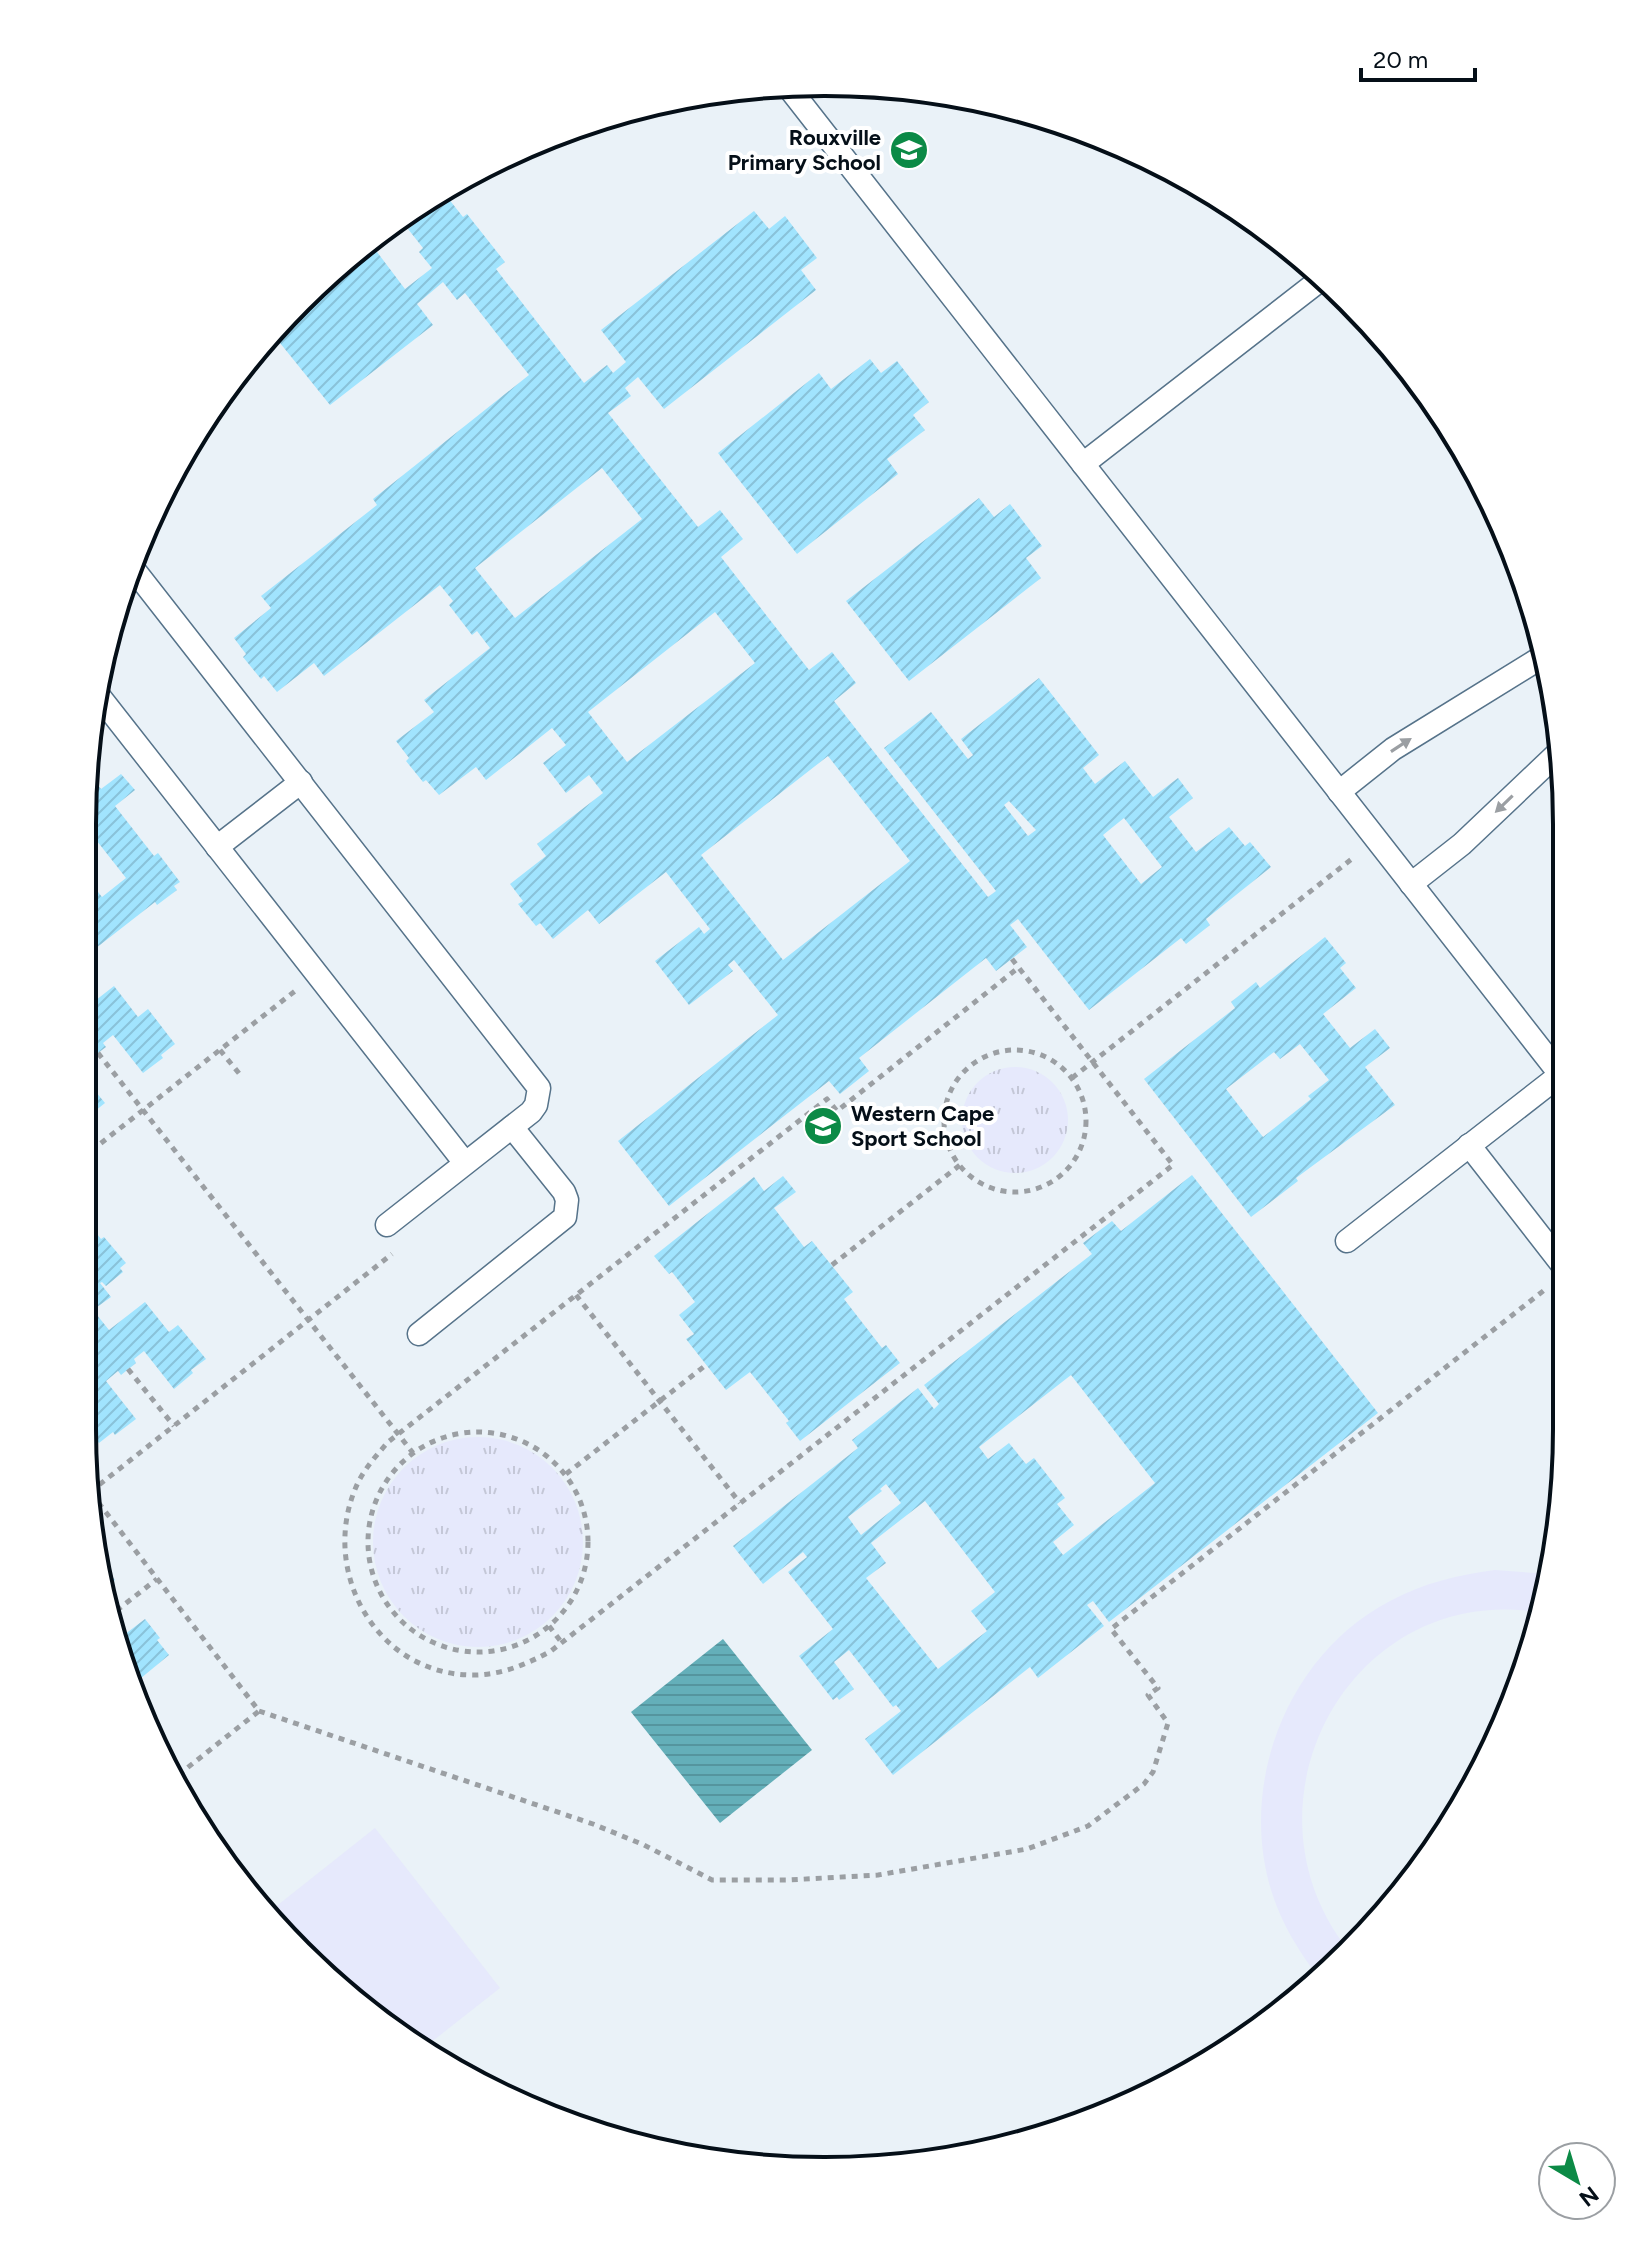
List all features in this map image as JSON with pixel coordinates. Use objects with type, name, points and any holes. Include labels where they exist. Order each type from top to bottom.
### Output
[{"type":"lane","points":[[796,97],[1553,1067]]},
{"type":"lane","points":[[1083,464],[1314,285]]},
{"type":"lane","points":[[140,577],[539,1088],[536,1105],[512,1127],[387,1225]]},
{"type":"lane","points":[[1339,792],[1393,749],[1534,662]]},
{"type":"lane","points":[[106,705],[465,1163]]},
{"type":"lane","points":[[1411,884],[1462,844],[1550,761]]},
{"type":"lane","points":[[217,847],[301,782]]},
{"type":"lane","points":[[1347,1241],[1553,1083]]},
{"type":"lane","points":[[419,1334],[565,1217],[568,1208],[564,1192],[512,1127]]},
{"type":"lane","points":[[1469,1145],[1553,1269]]},
{"type":"path","points":[[1072,1078],[1376,840]]},
{"type":"path","points":[[1012,959],[1173,1165],[562,1643],[527,1664],[501,1672],[474,1675],[446,1671],[420,1662],[397,1649],[376,1630],[361,1609],[350,1585],[344,1534],[348,1508],[357,1484],[371,1462],[398,1435],[827,1099],[837,1111],[1018,968]]},
{"type":"path","points":[[96,1147],[317,974]]},
{"type":"path","points":[[220,1050],[242,1077]]},
{"type":"path","points":[[1019,1050],[1039,1054],[1057,1063],[1072,1078],[1081,1095],[1085,1115],[1084,1135],[1077,1154],[1066,1170],[1050,1182],[1031,1190],[1002,1190],[974,1179],[960,1165],[946,1138],[945,1108],[951,1088],[971,1065],[999,1051],[1019,1050]]},
{"type":"path","points":[[98,1053],[413,1453]]},
{"type":"path","points":[[832,1265],[960,1165]]},
{"type":"path","points":[[99,1486],[394,1253]]},
{"type":"path","points":[[101,1507],[259,1711],[593,1824],[644,1845],[712,1880],[878,1875],[1027,1849],[1088,1826],[1144,1784],[1153,1772],[1168,1723],[1148,1695],[1158,1688],[1111,1629],[1553,1280]]},
{"type":"path","points":[[576,1295],[740,1503]]},
{"type":"path","points":[[566,1474],[706,1365]]},
{"type":"path","points":[[128,1369],[174,1426]]},
{"type":"path","points":[[477,1431],[502,1434],[527,1442],[549,1456],[566,1474],[579,1496],[588,1521],[589,1546],[585,1572],[575,1596],[560,1617],[541,1634],[518,1646],[493,1652],[467,1653],[442,1647],[419,1636],[399,1620],[383,1600],[372,1576],[368,1551],[369,1525],[376,1500],[388,1478],[413,1453],[451,1435],[477,1431]]},
{"type":"path","points":[[119,1609],[157,1579]]},
{"type":"path","points":[[549,1626],[562,1643]]},
{"type":"path","points":[[182,1772],[259,1711]]},
{"type":"shaded area","name":"Western Cape Sport School","points":[[824,96],[872,98],[920,102],[1013,121],[1103,151],[1147,171],[1229,219],[1268,247],[1340,309],[1372,344],[1430,420],[1455,460],[1498,546],[1528,636],[1547,729],[1553,824],[1553,1428],[1547,1524],[1539,1571],[1528,1617],[1498,1707],[1478,1751],[1430,1833],[1372,1909],[1305,1976],[1229,2034],[1189,2059],[1103,2102],[1013,2132],[920,2151],[824,2157],[729,2151],[636,2132],[546,2102],[460,2059],[420,2034],[344,1976],[277,1909],[219,1833],[171,1751],[135,1663],[110,1571],[98,1476],[96,824],[102,729],[110,682],[121,636],[151,546],[194,460],[219,420],[277,344],[344,277],[420,219],[460,194],[546,151],[590,135],[682,110],[729,102]]},
{"type":"green space","points":[[1015,1067],[1035,1071],[1053,1082],[1064,1100],[1068,1120],[1064,1140],[1053,1158],[1035,1169],[1015,1173],[995,1169],[977,1158],[966,1140],[962,1120],[966,1100],[977,1082],[995,1071]]},
{"type":"green space","points":[[478,1437],[518,1445],[552,1468],[575,1502],[583,1542],[575,1582],[552,1616],[518,1639],[478,1647],[438,1639],[404,1616],[381,1582],[373,1542],[381,1502],[404,1468],[438,1445]]},
{"type":"green space","points":[[1495,1570],[1538,1573],[1529,1613],[1475,1612],[1416,1630],[1367,1665],[1330,1713],[1308,1769],[1302,1830],[1315,1891],[1343,1941],[1313,1969],[1281,1916],[1272,1893],[1263,1851],[1261,1809],[1267,1767],[1280,1726],[1299,1688],[1324,1654],[1354,1624],[1415,1589],[1454,1577]]},
{"type":"green space","points":[[375,1828],[500,1988],[432,2041],[344,1976],[275,1907]]},
{"type":"water","points":[[723,1639],[812,1750],[720,1823],[631,1712]]},
{"type":"building","points":[[450,200],[463,217],[467,214],[505,262],[496,269],[584,383],[607,365],[613,373],[626,362],[601,330],[754,211],[769,229],[785,216],[817,258],[801,270],[816,290],[664,409],[638,377],[625,388],[631,396],[608,413],[698,527],[720,510],[743,539],[721,557],[809,670],[832,652],[856,683],[834,701],[988,897],[996,891],[884,748],[931,712],[968,759],[973,755],[961,739],[1039,678],[1099,755],[1083,768],[1095,784],[1125,761],[1153,797],[1178,778],[1193,798],[1169,817],[1196,852],[1229,827],[1245,846],[1250,842],[1271,867],[1206,919],[1210,925],[1186,944],[1181,938],[1089,1010],[1018,919],[1010,925],[1027,947],[996,971],[986,958],[859,1058],[869,1071],[840,1094],[829,1081],[669,1206],[618,1141],[778,1015],[734,960],[728,965],[733,971],[689,1005],[655,961],[699,927],[704,934],[710,929],[666,872],[599,924],[588,910],[553,939],[540,923],[536,926],[518,904],[523,901],[510,884],[546,856],[537,844],[603,793],[589,775],[566,793],[543,763],[566,745],[552,728],[486,780],[476,767],[439,795],[426,780],[423,782],[406,761],[409,758],[396,741],[434,712],[424,700],[490,648],[477,631],[472,635],[449,605],[453,601],[440,585],[324,676],[314,663],[277,692],[264,676],[261,679],[243,657],[246,654],[234,638],[271,608],[261,596],[377,505],[373,499],[529,375],[465,293],[457,300],[443,282],[417,304],[433,325],[330,405],[279,342],[309,309],[376,251],[405,289],[432,268],[419,252],[423,248],[408,229]],"holes":[[[602,468],[642,519],[515,618],[475,568]],[[715,612],[755,663],[627,762],[588,712]],[[828,756],[910,861],[783,960],[701,855]],[[1009,801],[1036,830],[1028,836],[1004,805]],[[1124,818],[1162,867],[1141,884],[1103,835]]]},
{"type":"building","points":[[870,359],[881,373],[897,361],[929,402],[913,415],[925,430],[887,459],[898,474],[797,554],[718,453],[819,373],[831,389]]},
{"type":"building","points":[[979,498],[994,517],[1010,504],[1042,546],[1026,558],[1041,578],[909,681],[846,601]]},
{"type":"building","points":[[121,774],[135,790],[115,806],[154,856],[158,853],[180,882],[174,886],[177,890],[157,905],[155,902],[96,948],[96,889],[102,897],[126,878],[96,840],[98,785],[101,789]]},
{"type":"building","points":[[1325,937],[1346,963],[1340,968],[1356,988],[1323,1014],[1350,1048],[1375,1029],[1390,1048],[1365,1067],[1395,1105],[1296,1178],[1298,1181],[1251,1217],[1144,1079],[1235,1008],[1231,1002],[1256,982],[1260,988]],"holes":[[[1300,1044],[1329,1080],[1308,1096],[1311,1099],[1263,1137],[1226,1089],[1274,1052],[1280,1059]]]},
{"type":"building","points":[[114,986],[138,1017],[148,1009],[175,1044],[143,1073],[113,1035],[103,1043],[106,1047],[96,1054],[96,1000]]},
{"type":"building","points":[[96,1092],[105,1103],[96,1110]]},
{"type":"building","points":[[1192,1175],[1378,1413],[1109,1622],[1093,1601],[1087,1605],[1104,1626],[1038,1678],[1030,1667],[893,1775],[865,1739],[901,1711],[896,1705],[893,1707],[849,1650],[834,1662],[854,1689],[839,1700],[837,1697],[833,1700],[799,1656],[833,1629],[788,1572],[807,1557],[803,1552],[763,1584],[733,1546],[858,1448],[852,1440],[918,1388],[934,1409],[939,1404],[924,1385],[1092,1254],[1083,1243],[1112,1221],[1121,1231]],"holes":[[[1071,1375],[1155,1483],[1063,1555],[1053,1542],[1074,1525],[1057,1504],[1065,1498],[1034,1458],[1026,1464],[1009,1443],[988,1459],[979,1447]],[[886,1484],[901,1503],[861,1535],[848,1517],[882,1491],[880,1489]],[[925,1501],[995,1592],[971,1611],[987,1631],[938,1669],[866,1578],[886,1563],[871,1543]]]},
{"type":"building","points":[[783,1176],[796,1192],[774,1208],[804,1247],[812,1241],[853,1292],[844,1299],[882,1348],[886,1345],[900,1363],[800,1441],[786,1423],[789,1421],[750,1372],[726,1390],[686,1339],[694,1334],[679,1315],[695,1302],[672,1272],[669,1274],[654,1256],[754,1177],[764,1191]]},
{"type":"building","points":[[96,1233],[101,1239],[104,1237],[126,1263],[120,1268],[123,1272],[106,1286],[100,1283],[111,1297],[96,1308]]},
{"type":"building","points":[[145,1302],[169,1332],[178,1325],[206,1359],[174,1389],[144,1351],[134,1359],[136,1363],[121,1375],[118,1371],[106,1381],[136,1419],[99,1443],[96,1428],[96,1314],[109,1330]]},
{"type":"building","points":[[145,1619],[169,1655],[141,1678],[126,1633]]},
{"type":"place","name":"Rouxville Primary School","points":[[909,150]]},
{"type":"place","name":"Western Cape Sport School","points":[[823,1126]]}]
